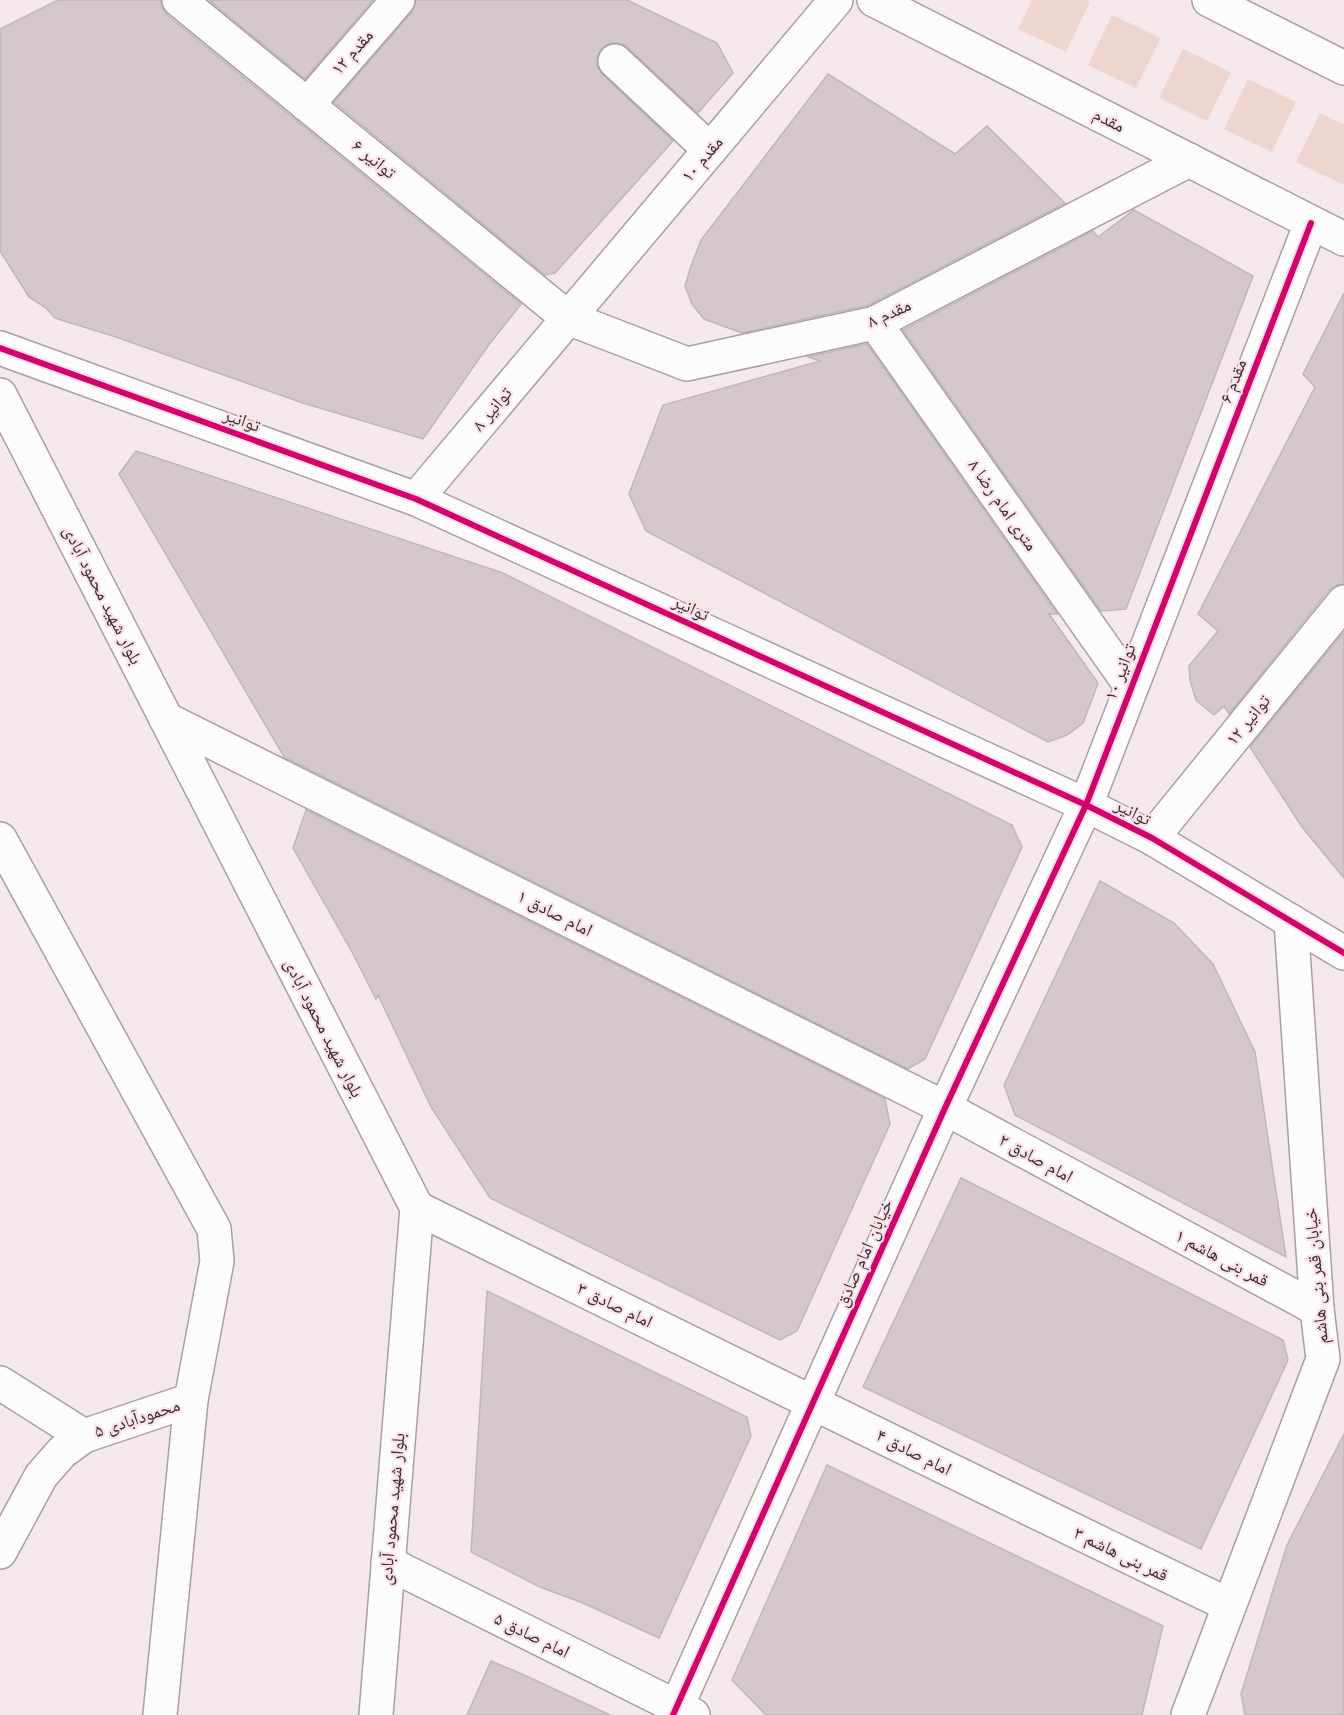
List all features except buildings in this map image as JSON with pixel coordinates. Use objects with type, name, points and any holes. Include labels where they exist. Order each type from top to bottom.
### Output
[{"type":"street","name":"توانیر ۶","points":[[179,0],[568,318]]},
{"type":"street","name":"مقدم ۱۲","points":[[307,105],[398,0]]},
{"type":"street","name":"مقدم ۱۰","points":[[568,318],[836,0]]},
{"type":"street","name":"مقدم","points":[[874,0],[1344,239]]},
{"type":"street","points":[[1209,0],[1344,68]]},
{"type":"street","points":[[615,62],[710,150]]},
{"type":"street","name":"مقدم ۸","points":[[568,318],[687,364],[875,323],[1189,160]]},
{"type":"street","name":"مقدم ۶","points":[[1183,551],[1311,223]]},
{"type":"street","name":"توانیر ۸","points":[[416,499],[568,318]]},
{"type":"street","name":"۸ متری امام رضا","points":[[875,323],[1131,686]]},
{"type":"street","name":"توانیر","points":[[0,348],[416,499],[1086,805],[1152,838],[1344,953]]},
{"type":"street","name":"بلوار شهید محمود آبادی","points":[[0,395],[417,1208],[376,1715]]},
{"type":"street","name":"توانیر ۱۰","points":[[1086,805],[1183,551]]},
{"type":"street","name":"توانیر ۱۲","points":[[1152,838],[1344,602]]},
{"type":"street","name":"امام صادق ۱","points":[[166,719],[945,1108]]},
{"type":"street","name":"خیابان امام صادق","points":[[681,1712],[814,1402],[945,1108],[1086,805]]},
{"type":"street","points":[[0,839],[214,1229],[217,1261],[191,1400],[160,1715]]},
{"type":"street","name":"خیابان قمر بنی هاشم","points":[[1193,1712],[1228,1605],[1334,1365],[1317,1309],[1291,921]]},
{"type":"street","name":"امام صادق ۲","points":[[945,1108],[1127,1208]]},
{"type":"street","name":"امام صادق ۳","points":[[417,1208],[814,1402]]},
{"type":"street","name":"قمر بنی هاشم ۱","points":[[1127,1208],[1317,1309]]},
{"type":"street","points":[[0,1383],[84,1436]]},
{"type":"street","name":"محمودآبادی ۵","points":[[0,1552],[41,1476],[62,1452],[84,1436],[191,1400]]},
{"type":"street","name":"امام صادق ۴","points":[[814,1402],[1013,1502]]},
{"type":"street","name":"قمر بنی هاشم ۳","points":[[1013,1502],[1228,1605]]},
{"type":"street","name":"امام صادق ۵","points":[[388,1563],[681,1712]]},
{"type":"shaded area","points":[[1032,0],[1086,0],[1090,2],[1066,52],[1018,29]]},
{"type":"shaded area","points":[[1112,15],[1161,38],[1136,88],[1088,65]]},
{"type":"shaded area","points":[[1183,49],[1231,72],[1207,121],[1159,98]]},
{"type":"shaded area","points":[[1248,79],[1296,102],[1272,152],[1224,129]]},
{"type":"shaded area","points":[[1320,113],[1344,124],[1344,185],[1296,162]]},
{"type":"cycle path","points":[[673,1715],[945,1108],[1086,805],[1311,223]]},
{"type":"cycle path","points":[[0,348],[416,499],[1086,805],[1152,838],[1344,953]]}]
